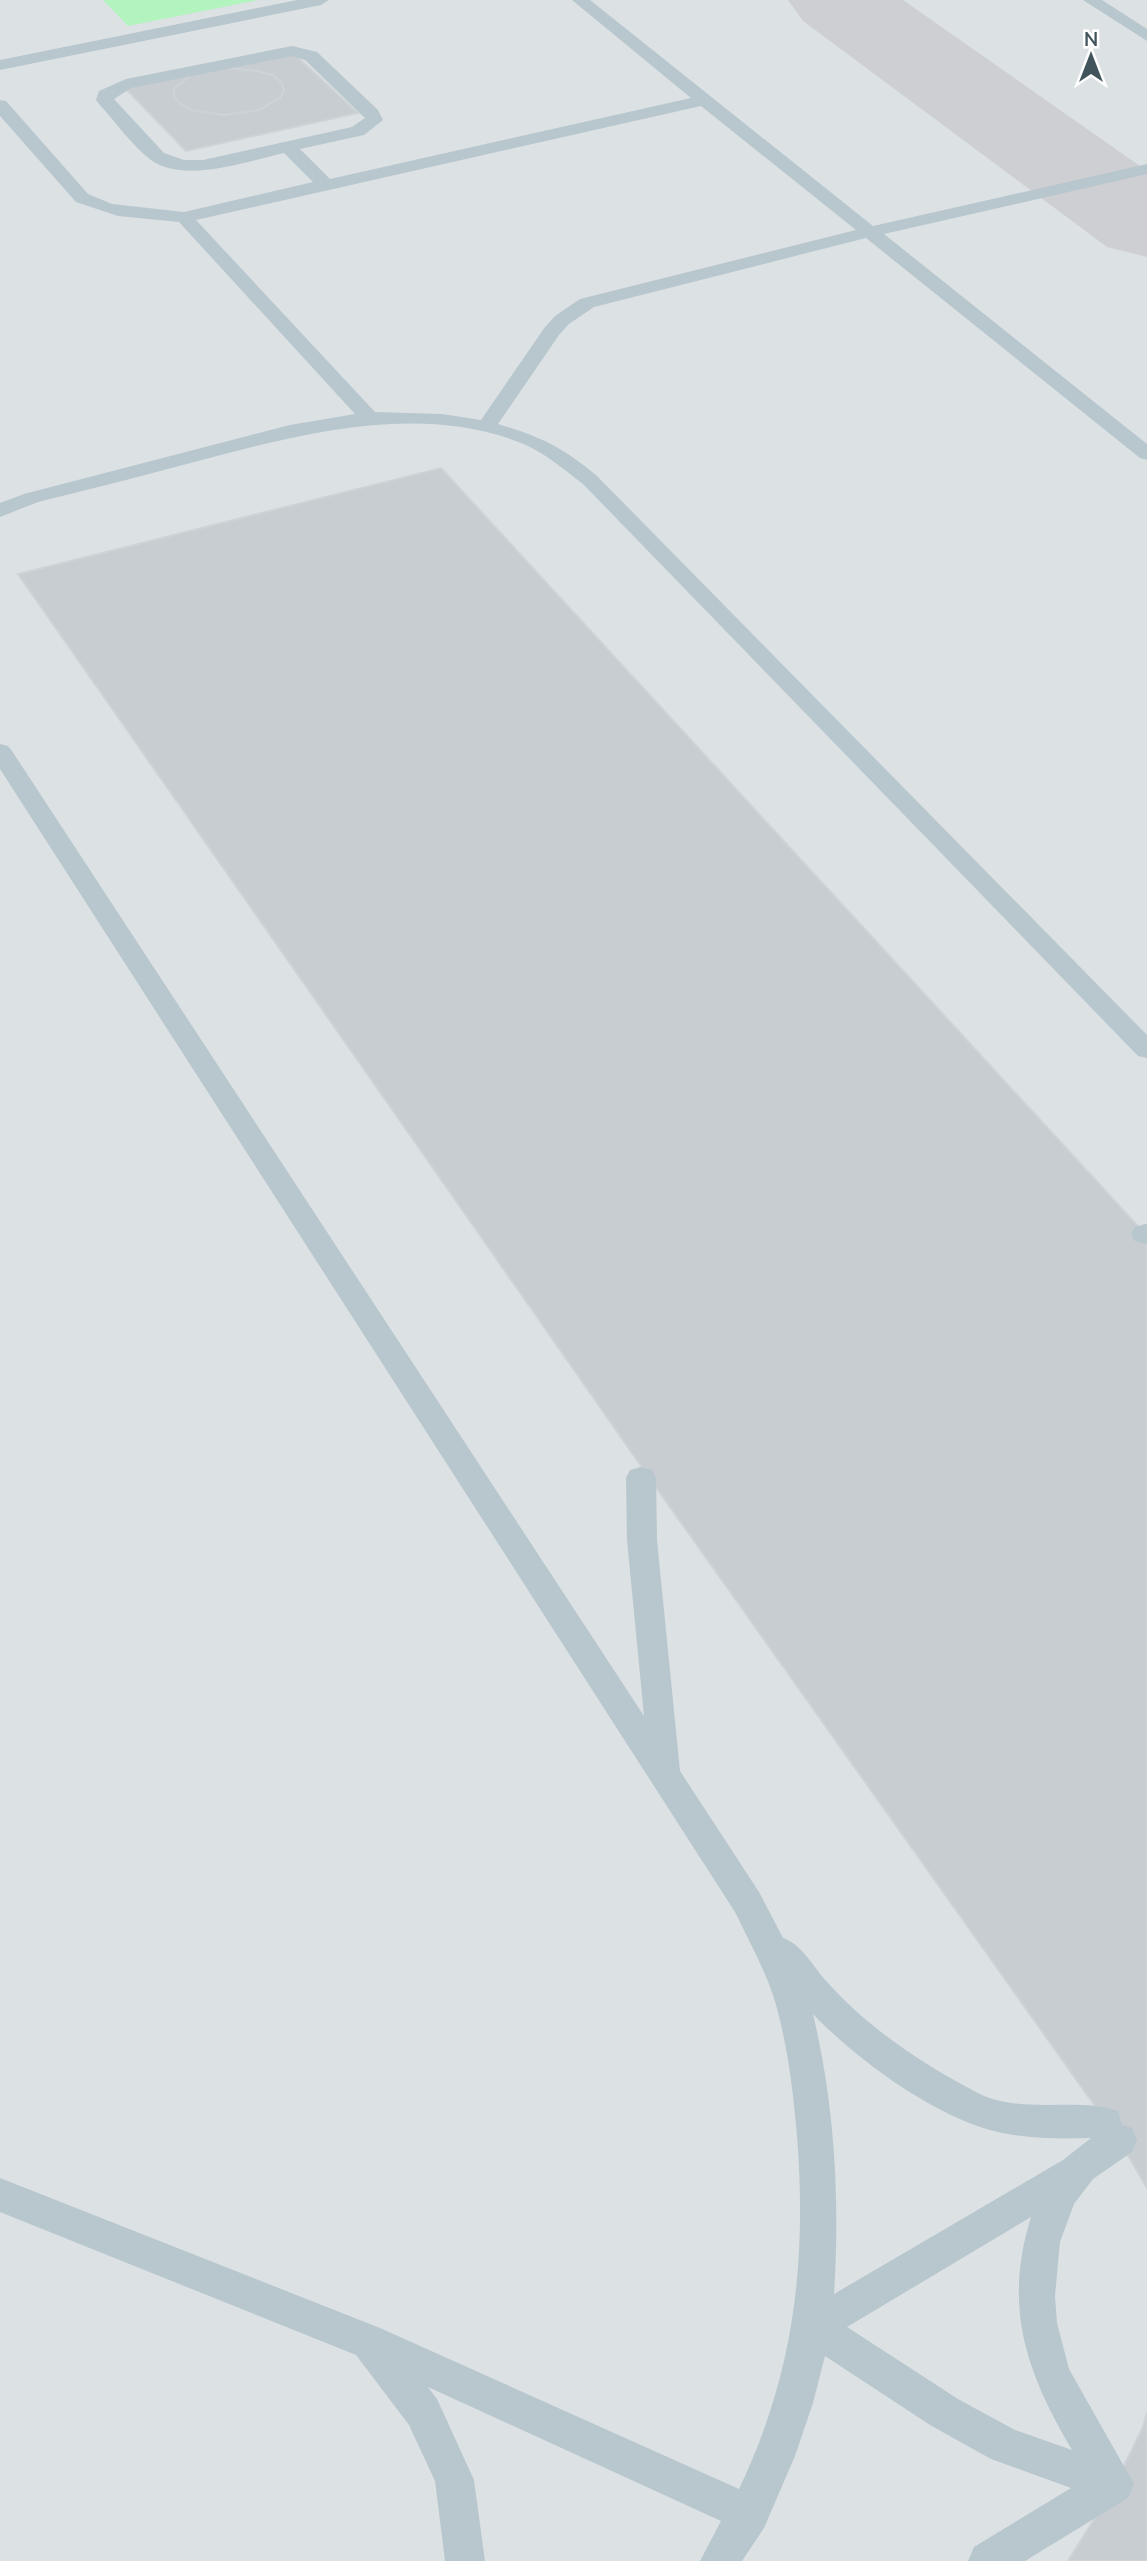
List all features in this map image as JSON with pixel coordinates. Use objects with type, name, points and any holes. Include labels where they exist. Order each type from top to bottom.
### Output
[{"type":"lane","points":[[0,65],[321,0]]},
{"type":"lane","points":[[580,0],[1147,454]]},
{"type":"lane","points":[[1091,0],[1147,36]]},
{"type":"lane","points":[[277,53],[302,53],[311,56],[372,114],[374,120],[358,131],[287,146],[203,164],[167,162],[158,157],[105,100],[104,94],[126,84],[277,53]]},
{"type":"lane","points":[[0,105],[82,198],[95,205],[115,210],[184,217],[704,100]]},
{"type":"lane","points":[[287,146],[326,185]]},
{"type":"lane","points":[[486,427],[552,331],[562,320],[587,303],[869,232],[1147,169]]},
{"type":"lane","points":[[184,217],[369,418]]},
{"type":"lane","points":[[0,511],[31,498],[290,431],[369,418],[408,418],[486,427],[533,441],[563,457],[590,480],[1147,1050]]},
{"type":"lane","points":[[0,751],[747,1902],[797,1973],[840,2021],[899,2067],[977,2110],[1112,2131],[1076,2171],[1048,2216],[1037,2259],[1035,2310],[1050,2371],[1114,2484]]},
{"type":"lane","points":[[641,1478],[646,1590],[665,1776]]},
{"type":"lane","points":[[720,2561],[750,2514],[790,2419],[813,2327],[819,2234],[817,2157],[807,2066],[785,1980],[747,1902]]},
{"type":"lane","points":[[813,2327],[1076,2171]]},
{"type":"lane","points":[[0,2195],[367,2341],[750,2514]]},
{"type":"lane","points":[[813,2327],[944,2412],[1005,2446],[1114,2484]]},
{"type":"lane","points":[[367,2341],[424,2412],[454,2480],[465,2561]]},
{"type":"lane","points":[[988,2561],[1114,2484]]},
{"type":"shaded area","points":[[0,0],[1147,0],[1147,2561],[0,2561]]},
{"type":"green space","points":[[103,0],[258,0],[128,26]]},
{"type":"building","points":[[293,53],[358,113],[186,151],[125,88]]},
{"type":"building","points":[[224,68],[272,75],[281,82],[284,89],[281,97],[259,110],[224,115],[191,110],[174,97],[174,89],[191,75]]},
{"type":"building","points":[[441,468],[1147,1236],[1147,2188],[1119,2140],[655,1486],[18,574]]},
{"type":"building","points":[[1147,2413],[1147,2561],[1068,2561],[1111,2492],[1143,2427]]},
{"type":"taxiway","points":[[838,0],[1147,223]]}]
